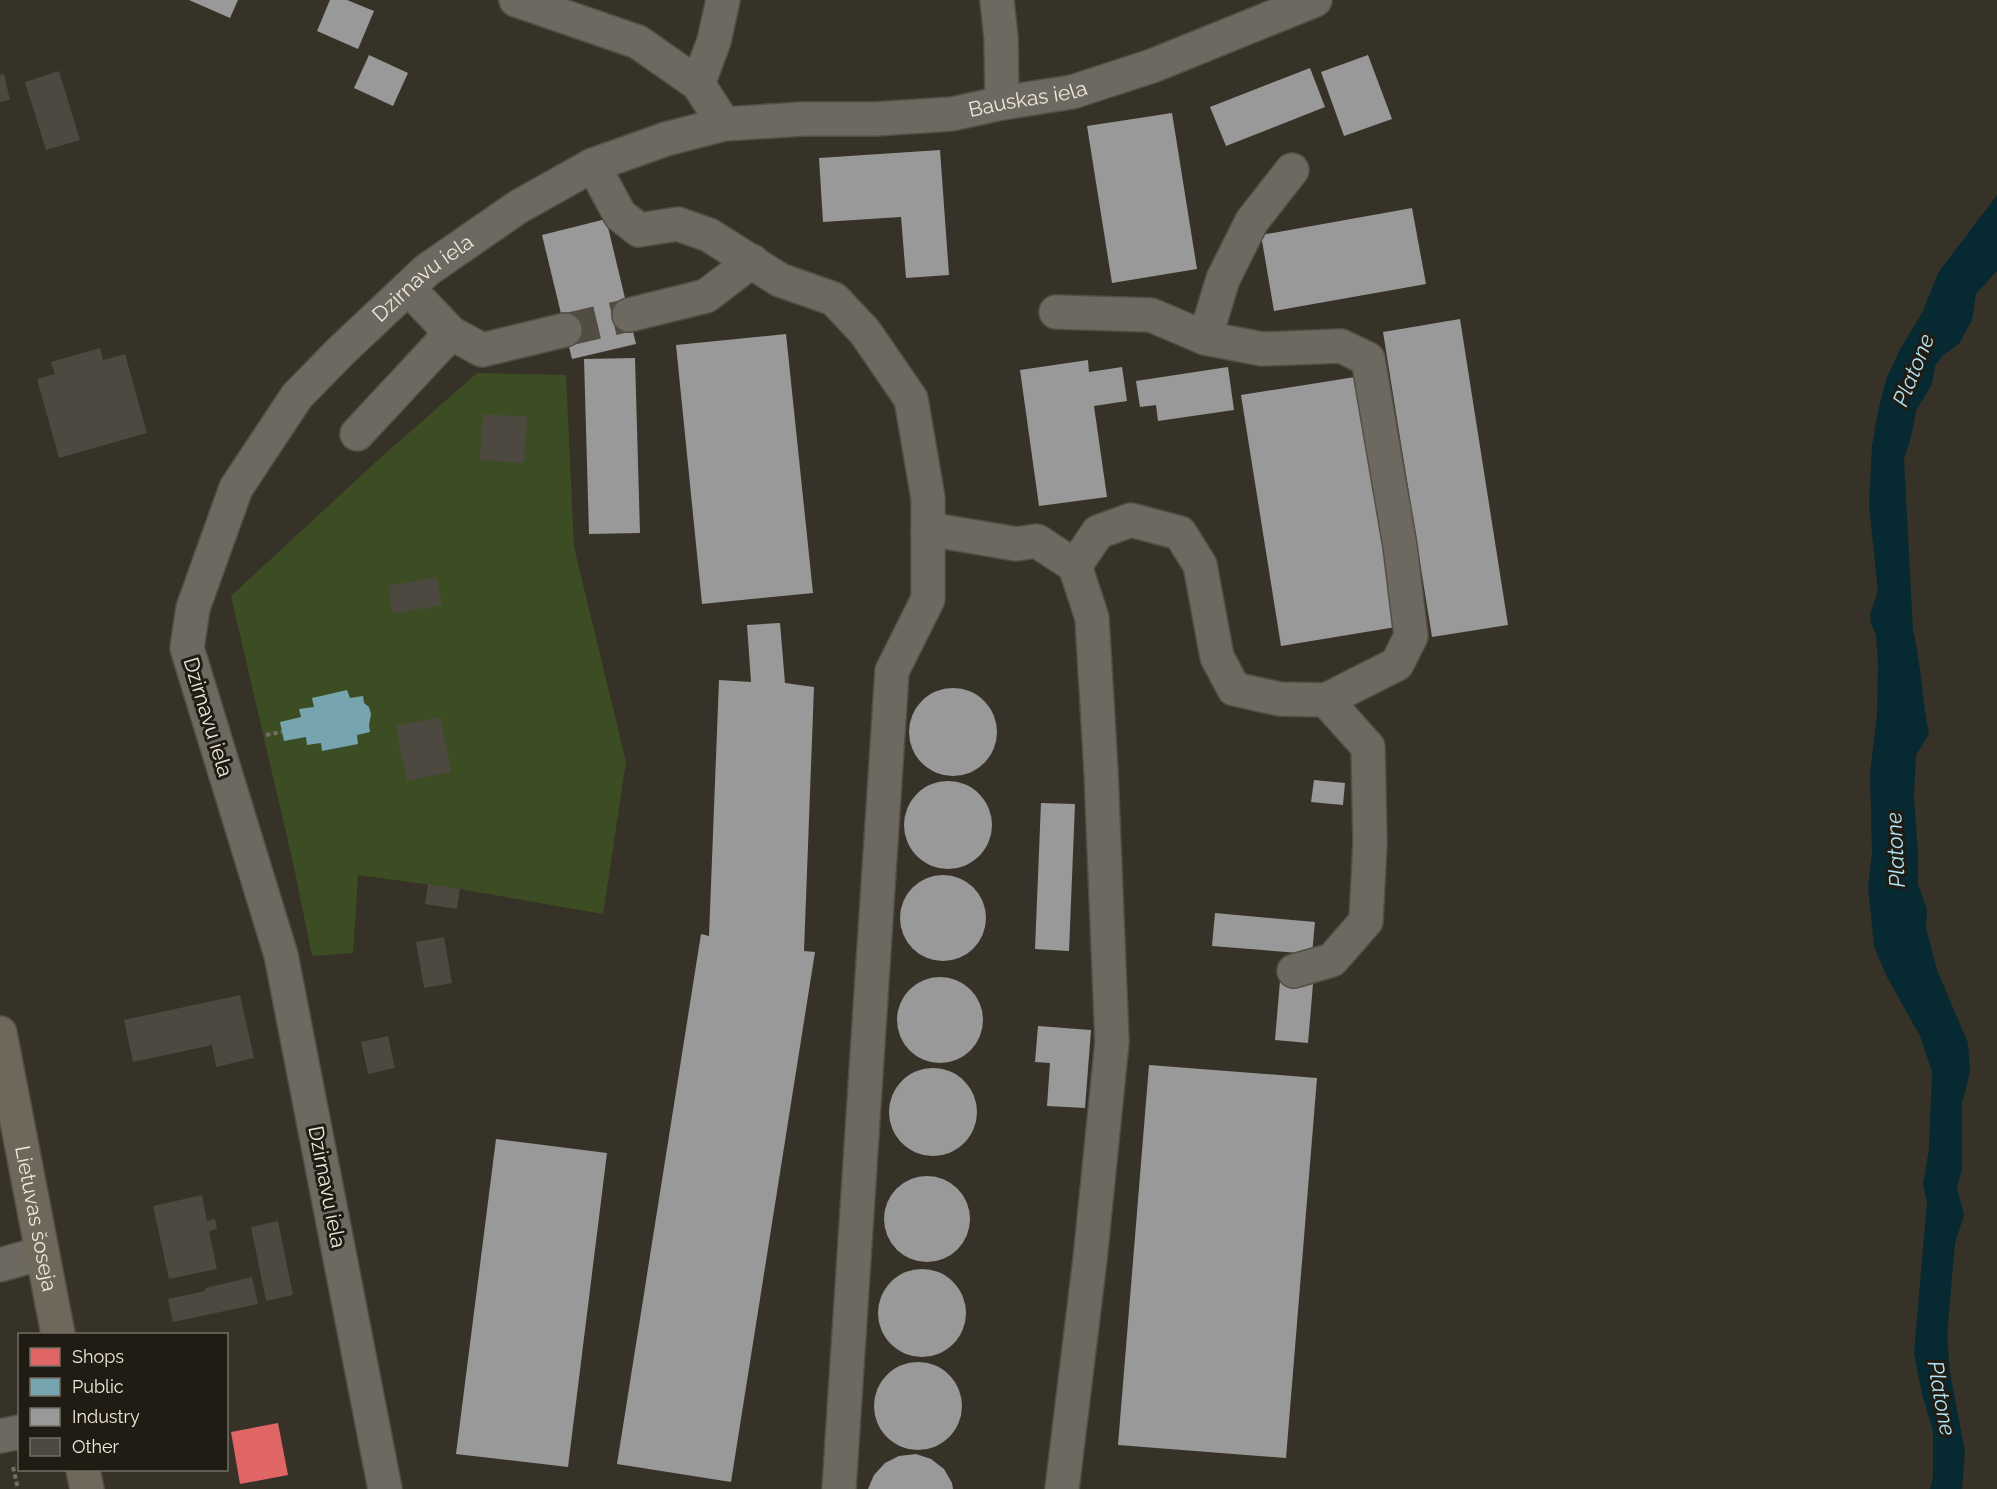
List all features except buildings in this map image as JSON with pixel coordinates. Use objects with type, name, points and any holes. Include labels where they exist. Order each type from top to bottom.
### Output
[{"type":"main road","name":"Lietuvas šoseja","points":[[0,1033],[58,1333]]},
{"type":"main road","points":[[83,1471],[87,1489]]},
{"type":"street","points":[[516,0],[638,42],[698,84],[724,124]]},
{"type":"street","points":[[698,84],[714,41],[723,0]]},
{"type":"street","points":[[997,0],[1002,103]]},
{"type":"street","name":"Bauskas iela","points":[[724,124],[803,119],[875,120],[941,115],[1072,92],[1152,66],[1315,0]]},
{"type":"street","name":"Dzirnavu iela","points":[[385,1489],[281,955],[187,648],[193,608],[236,488],[297,396],[427,270],[518,207],[593,165],[666,139],[724,124]]},
{"type":"street","points":[[593,165],[620,214],[639,230],[678,224],[709,235],[780,280],[834,299],[865,332],[911,399],[928,498],[928,599],[892,671],[839,1489]]},
{"type":"street","points":[[1205,338],[1223,279],[1252,221],[1292,170]]},
{"type":"street","points":[[629,315],[706,296],[752,261]]},
{"type":"street","points":[[408,288],[451,333],[482,350],[565,330]]},
{"type":"street","points":[[1056,312],[1151,315],[1205,338],[1262,349],[1341,346],[1368,359],[1400,546],[1411,636],[1397,664],[1326,700],[1280,699],[1234,689],[1218,657],[1200,565],[1180,533],[1131,520],[1098,532],[1075,566]]},
{"type":"street","points":[[357,434],[451,333]]},
{"type":"street","points":[[928,529],[1016,544],[1037,541],[1075,566],[1092,618],[1112,1042],[1062,1489]]},
{"type":"street","points":[[1294,971],[1332,960],[1366,921],[1370,843],[1368,747],[1326,700]]},
{"type":"street","points":[[0,1265],[42,1253]]},
{"type":"street","points":[[0,1436],[18,1432]]},
{"type":"path","points":[[266,735],[282,732]]},
{"type":"green space","points":[[477,373],[566,375],[574,547],[626,762],[603,914],[460,889],[358,875],[353,953],[312,956],[294,867],[231,596],[378,460]]},
{"type":"water","name":"Platone","points":[[1997,195],[1997,271],[1976,294],[1972,320],[1959,344],[1942,356],[1935,366],[1932,384],[1916,411],[1904,459],[1913,630],[1929,734],[1916,755],[1914,797],[1918,885],[1927,909],[1926,928],[1937,970],[1968,1043],[1970,1072],[1962,1103],[1962,1169],[1957,1187],[1964,1215],[1955,1243],[1947,1336],[1950,1372],[1965,1452],[1962,1489],[1930,1489],[1933,1477],[1933,1431],[1922,1394],[1914,1353],[1927,1202],[1923,1184],[1929,1149],[1932,1072],[1920,1036],[1886,975],[1874,946],[1868,887],[1872,854],[1870,774],[1877,716],[1878,664],[1876,634],[1871,624],[1870,614],[1878,591],[1869,506],[1872,446],[1886,380],[1899,351],[1923,311],[1938,273]]},
{"type":"tunnel","points":[[565,330],[629,315]]}]
